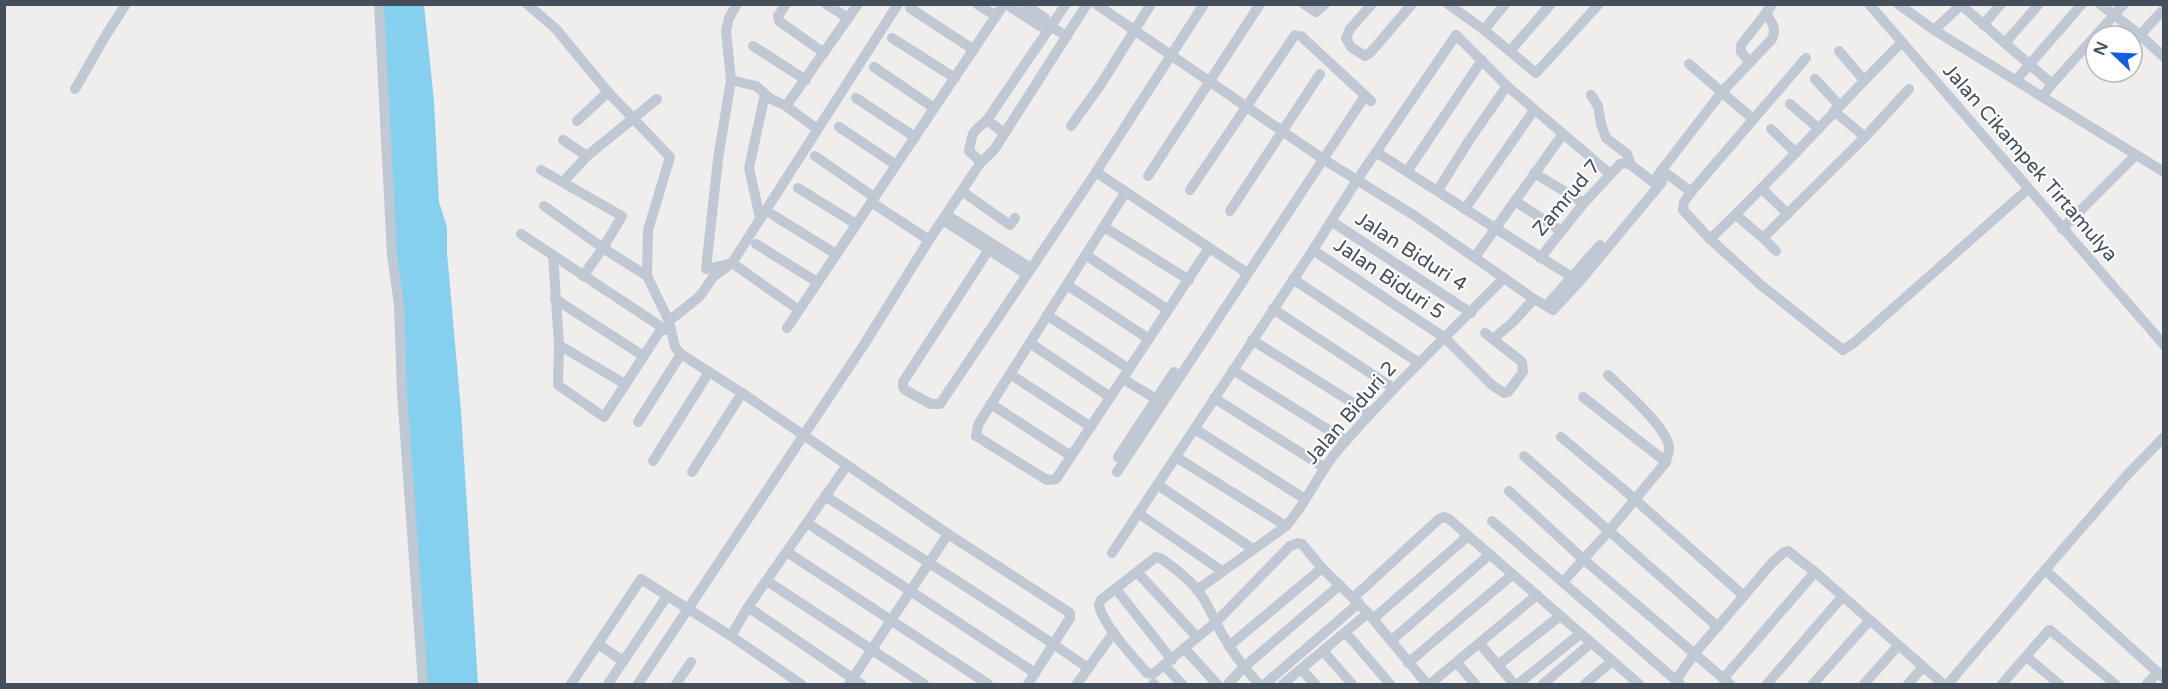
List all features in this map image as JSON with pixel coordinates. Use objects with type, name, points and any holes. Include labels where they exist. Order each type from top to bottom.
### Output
[{"type":"street","points":[[75,89],[126,4]]},
{"type":"street","points":[[379,4],[392,255],[399,305],[402,393],[423,684]]},
{"type":"street","points":[[527,4],[556,29],[608,92],[670,157],[648,230],[647,276],[675,347],[681,354],[948,534],[1070,613],[1070,618],[1028,684]]},
{"type":"street","points":[[737,4],[729,18],[726,31],[730,80],[718,159],[706,269],[732,263],[799,310]]},
{"type":"street","points":[[786,4],[778,16],[779,21],[824,53]]},
{"type":"street","points":[[826,4],[848,18]]},
{"type":"street","points":[[786,106],[858,4]]},
{"type":"street","points":[[977,4],[996,16]]},
{"type":"street","points":[[787,327],[1005,4],[1040,26],[1050,26]]},
{"type":"street","points":[[1024,4],[1045,18],[1050,26],[1067,36]]},
{"type":"street","points":[[981,162],[969,151],[971,135],[987,120],[1066,4]]},
{"type":"street","points":[[640,684],[687,609],[865,343],[929,240],[981,162],[994,150],[1087,4]]},
{"type":"street","points":[[1096,4],[1283,131],[1323,153],[1357,180],[1415,216],[1534,299],[1547,305],[1576,280],[1721,93],[1765,48],[1775,33],[1769,9]]},
{"type":"street","points":[[1071,126],[1101,84],[1151,4]]},
{"type":"street","points":[[988,251],[903,382],[905,390],[931,404],[940,404],[1096,172],[1204,4]]},
{"type":"street","points":[[1148,176],[1260,4]]},
{"type":"street","points":[[1304,4],[1316,12],[1325,4]]},
{"type":"street","points":[[1372,4],[1350,28],[1346,38],[1350,47],[1365,56],[1412,4]]},
{"type":"street","points":[[1484,30],[1506,4]]},
{"type":"street","points":[[1510,51],[1551,4]]},
{"type":"street","points":[[1454,6],[1533,72],[1538,72],[1599,4]]},
{"type":"street","points":[[1898,4],[1934,30],[2163,172]]},
{"type":"street","points":[[1983,25],[2001,4]]},
{"type":"street","points":[[2005,44],[2039,4]]},
{"type":"street","points":[[2016,81],[2082,4]]},
{"type":"street","points":[[2100,4],[2125,24]]},
{"type":"street","points":[[2043,96],[2124,4]]},
{"type":"street","name":"Jalan Cikampek Tirtamulya","points":[[1872,5],[2163,345]]},
{"type":"street","points":[[1934,30],[1961,5],[2052,84]]},
{"type":"street","points":[[553,255],[559,345],[558,386],[604,417],[642,355],[667,327],[700,296],[713,277],[732,263],[893,6]]},
{"type":"street","points":[[910,8],[974,50]]},
{"type":"street","points":[[1750,62],[1741,52],[1741,45],[1769,9]]},
{"type":"street","points":[[2144,30],[2163,9]]},
{"type":"street","points":[[1112,553],[1357,180],[1456,35],[1507,86],[1609,173]]},
{"type":"street","points":[[1117,472],[1143,426],[1244,271],[1323,153],[1365,96],[1298,36],[1190,190]]},
{"type":"street","points":[[892,38],[954,78]]},
{"type":"street","points":[[2144,39],[2163,56]]},
{"type":"street","points":[[1710,239],[1762,189],[1902,42]]},
{"type":"street","points":[[753,46],[806,80]]},
{"type":"street","points":[[1839,51],[1864,80]]},
{"type":"street","points":[[1806,58],[1691,192],[1684,202],[1683,210],[1710,239],[1762,286],[1843,350],[1855,342],[2028,189]]},
{"type":"street","points":[[1408,170],[1482,60]]},
{"type":"street","points":[[1689,64],[1752,119]]},
{"type":"street","points":[[874,67],[934,108]]},
{"type":"street","points":[[1230,211],[1320,74]]},
{"type":"street","points":[[1815,79],[1837,108],[1865,137]]},
{"type":"street","points":[[730,80],[756,86],[771,99],[786,106],[817,129]]},
{"type":"street","points":[[1438,190],[1507,86]]},
{"type":"street","points":[[1763,238],[1909,90]]},
{"type":"street","points":[[577,121],[608,92]]},
{"type":"street","points":[[759,218],[749,168],[765,94]]},
{"type":"street","points":[[1591,95],[1598,106],[1606,138],[1630,157],[1631,165]]},
{"type":"street","points":[[856,98],[915,137]]},
{"type":"street","points":[[563,182],[587,156],[657,99]]},
{"type":"street","points":[[1790,104],[1818,128]]},
{"type":"street","points":[[1466,209],[1534,110]]},
{"type":"street","points":[[987,120],[1004,133]]},
{"type":"street","points":[[839,127],[896,165]]},
{"type":"street","points":[[1771,129],[1796,153]]},
{"type":"street","points":[[1475,257],[1563,134]]},
{"type":"street","points":[[563,140],[587,156]]},
{"type":"street","points":[[1376,152],[1408,170],[1576,280]]},
{"type":"street","points":[[2062,229],[2136,155]]},
{"type":"street","points":[[816,156],[929,240]]},
{"type":"street","name":"Zamrud 7","points":[[1540,258],[1584,202],[1620,164],[1627,163],[1691,192]]},
{"type":"street","points":[[541,170],[622,216],[583,276]]},
{"type":"street","points":[[1096,172],[1244,271]]},
{"type":"street","points":[[1534,172],[1584,202]]},
{"type":"street","points":[[798,188],[856,224]]},
{"type":"street","points":[[1762,189],[1788,214]]},
{"type":"street","points":[[963,192],[1010,225],[1016,218]]},
{"type":"street","points":[[1125,193],[978,425],[976,436],[1047,480],[1056,479],[1209,248]]},
{"type":"street","points":[[1515,201],[1561,231]]},
{"type":"street","points":[[544,206],[647,276]]},
{"type":"street","points":[[773,215],[836,254]]},
{"type":"street","points":[[1736,215],[1776,251]]},
{"type":"street","points":[[945,218],[1028,271]]},
{"type":"street","points":[[945,218],[988,251],[1028,271]]},
{"type":"street","name":"Jalan Biduri 4","points":[[1331,221],[1471,313]]},
{"type":"street","points":[[1104,227],[1189,280]]},
{"type":"street","points":[[521,234],[583,276],[667,327]]},
{"type":"street","points":[[756,244],[817,282]]},
{"type":"street","name":"Jalan Biduri 5","points":[[1313,250],[1445,338],[1492,385],[1504,393],[1508,392],[1523,372],[1522,362],[1489,336],[1512,324],[1534,299]]},
{"type":"street","points":[[1086,255],[1168,310]]},
{"type":"street","name":"Jalan Biduri 2","points":[[1197,590],[1286,526],[1298,513],[1325,468],[1369,413],[1504,278]]},
{"type":"street","points":[[1293,279],[1419,363]]},
{"type":"street","points":[[1067,285],[1149,339]]},
{"type":"street","points":[[555,299],[642,355]]},
{"type":"street","points":[[1273,309],[1393,388]]},
{"type":"street","points":[[1047,315],[1156,399]]},
{"type":"street","points":[[1252,339],[1369,413]]},
{"type":"street","points":[[1030,343],[1110,398]]},
{"type":"street","points":[[559,345],[625,384]]},
{"type":"street","points":[[1118,457],[1143,426],[1156,399],[1194,348]]},
{"type":"street","points":[[639,422],[681,354]]},
{"type":"street","points":[[1233,370],[1346,441]]},
{"type":"street","points":[[653,461],[709,372]]},
{"type":"street","points":[[1010,374],[1091,427]]},
{"type":"street","points":[[1563,582],[1666,462],[1669,448],[1654,422],[1643,407],[1608,375]]},
{"type":"street","points":[[692,472],[742,393]]},
{"type":"street","points":[[1583,397],[1666,462]]},
{"type":"street","points":[[1214,398],[1325,468]]},
{"type":"street","points":[[991,404],[1071,456]]},
{"type":"street","points":[[1195,429],[1305,499]]},
{"type":"street","points":[[1561,437],[1744,596]]},
{"type":"street","points":[[1948,684],[2044,570],[2163,437]]},
{"type":"street","points":[[1524,456],[1719,627]]},
{"type":"street","points":[[1176,457],[1286,526]]},
{"type":"street","points":[[731,636],[748,607],[847,465]]},
{"type":"street","points":[[1158,484],[1253,549]]},
{"type":"street","points":[[1509,491],[1583,559],[1727,682],[1815,572]]},
{"type":"street","points":[[825,496],[991,602],[1088,668]]},
{"type":"street","points":[[1138,513],[1222,571]]},
{"type":"street","points":[[1265,684],[1343,618],[1356,600],[1439,519],[1444,517],[1537,595],[1636,684]]},
{"type":"street","points":[[1492,521],[1679,682],[1695,653],[1784,552],[1788,551],[1943,684]]},
{"type":"street","points":[[807,523],[1035,673]]},
{"type":"street","points":[[748,607],[854,683],[872,651],[948,534]]},
{"type":"street","points":[[1283,684],[1468,536]]},
{"type":"street","points":[[1258,684],[1229,646],[1216,622],[1197,590],[1160,558],[1156,557],[1101,600],[1099,604],[1102,614],[1114,632],[1147,673],[1153,674],[1216,622],[1290,546],[1298,543],[1305,546],[1322,568],[1356,600],[1408,663],[1432,684],[1537,595]]},
{"type":"street","points":[[787,552],[988,684]]},
{"type":"street","points":[[1390,641],[1489,555]]},
{"type":"street","points":[[1229,646],[1322,568]]},
{"type":"street","points":[[2044,570],[2161,675],[2147,684]]},
{"type":"street","points":[[1137,572],[1197,637]]},
{"type":"street","points":[[1408,663],[1512,575]]},
{"type":"street","points":[[571,684],[641,579],[801,684]]},
{"type":"street","points":[[767,581],[924,684]]},
{"type":"street","points":[[1228,684],[1244,667],[1340,585]]},
{"type":"street","points":[[1116,589],[1182,684]]},
{"type":"street","points":[[608,684],[667,596]]},
{"type":"street","points":[[1767,684],[1842,597]]},
{"type":"street","points":[[1498,664],[1560,616]]},
{"type":"street","points":[[1343,618],[1348,630],[1390,684]]},
{"type":"street","points":[[1814,684],[1869,621]]},
{"type":"street","points":[[2002,684],[2048,631],[2053,631],[2115,684]]},
{"type":"street","points":[[1077,684],[1114,632]]},
{"type":"street","points":[[1518,684],[1580,634]]},
{"type":"street","points":[[598,644],[624,661]]},
{"type":"street","points":[[1480,644],[1514,684]]},
{"type":"street","points":[[1543,684],[1590,644]]},
{"type":"street","points":[[1864,684],[1898,646]]},
{"type":"street","points":[[1184,648],[1217,684]]},
{"type":"street","points":[[1323,651],[1352,684]]},
{"type":"street","points":[[2027,657],[2059,684]]},
{"type":"street","points":[[676,684],[691,662]]},
{"type":"street","points":[[1585,684],[1611,662]]},
{"type":"street","points":[[1457,663],[1475,684]]},
{"type":"street","points":[[1908,684],[1922,668]]},
{"type":"street","points":[[1301,669],[1315,684]]},
{"type":"water","points":[[379,5],[424,5],[434,101],[439,202],[447,227],[478,684],[423,684]]}]
